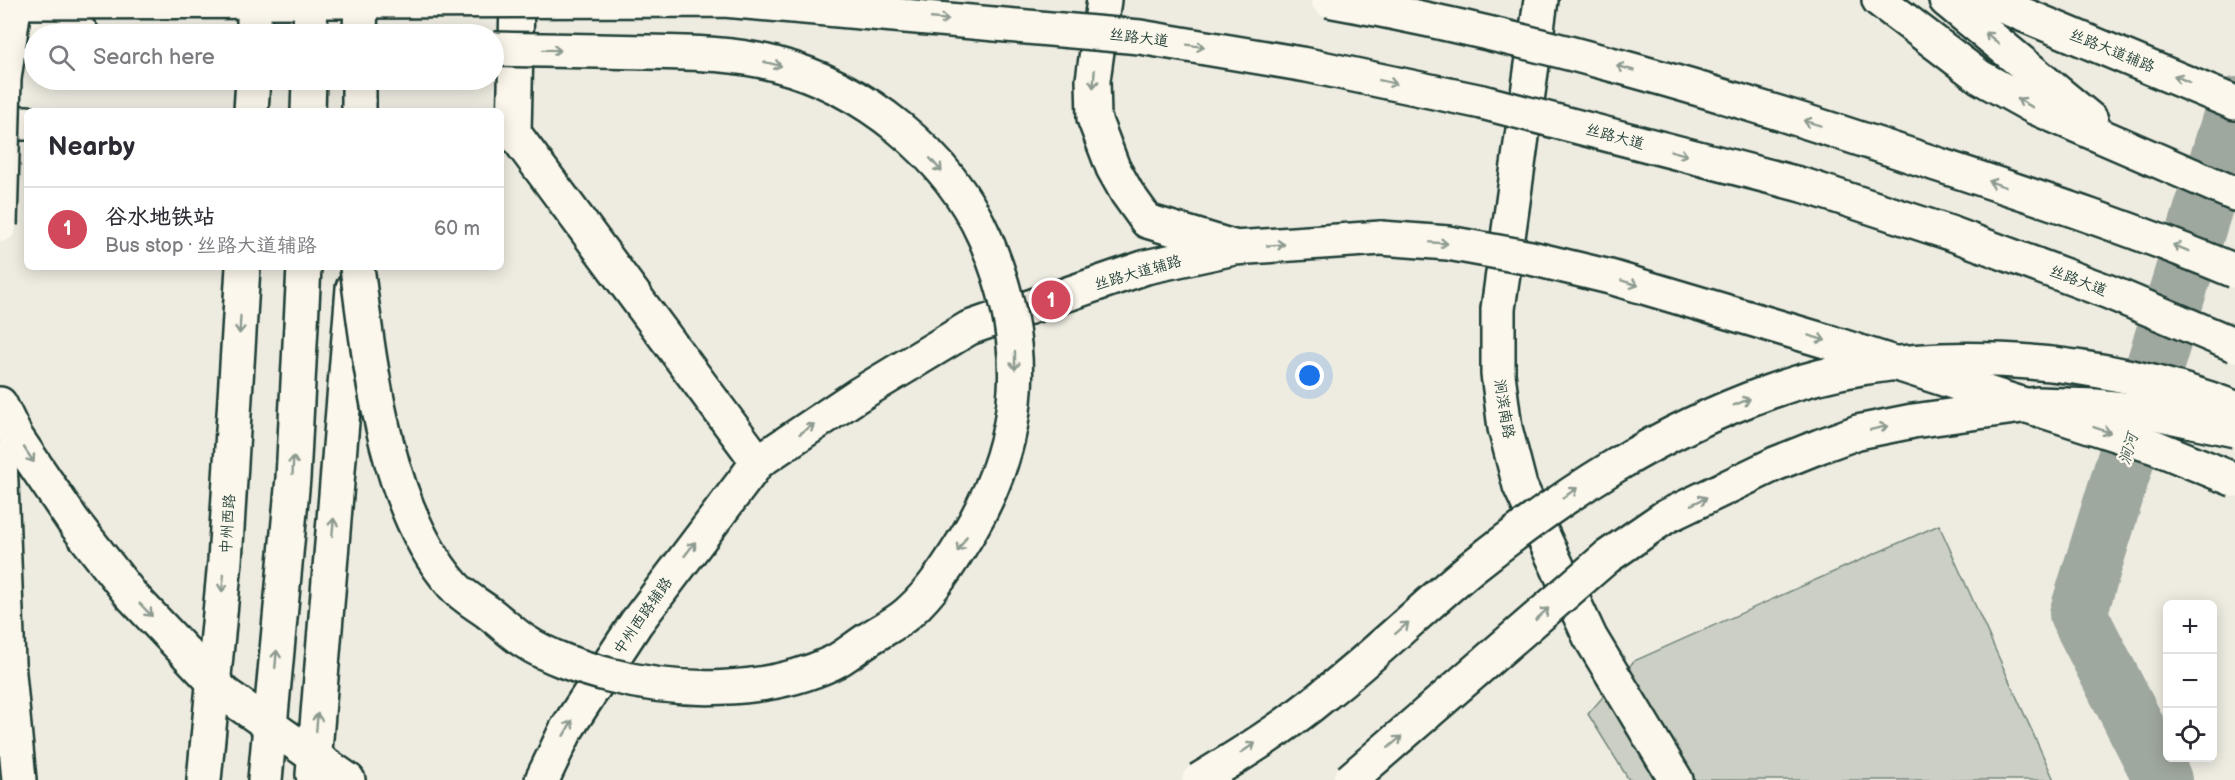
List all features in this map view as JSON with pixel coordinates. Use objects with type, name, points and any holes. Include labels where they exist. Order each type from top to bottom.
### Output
[{"type":"main road","points":[[0,225],[4,79],[15,0]]},
{"type":"main road","points":[[254,0],[254,24]]},
{"type":"main road","points":[[310,24],[311,0]]},
{"type":"main road","points":[[360,24],[361,0]]},
{"type":"main road","points":[[517,0],[507,133],[759,462]]},
{"type":"main road","name":"丝路大道","points":[[0,2],[724,0],[1140,37],[1306,65],[1482,102],[1806,186],[1950,233],[2109,292],[2235,345]]},
{"type":"main road","points":[[1104,0],[1092,80],[1094,118],[1113,168],[1127,193],[1148,221],[1234,248]]},
{"type":"main road","points":[[1328,0],[1456,24],[1578,54],[1822,126],[2142,232],[2235,271]]},
{"type":"main road","name":"涧滨南路","points":[[1541,0],[1498,309],[1498,374],[1505,428],[1520,486],[1585,627],[1676,780]]},
{"type":"main road","points":[[1879,0],[1980,77],[2034,107],[2235,194]]},
{"type":"main road","points":[[1946,0],[2118,142]]},
{"type":"main road","name":"丝路大道辅路","points":[[1988,0],[2235,103]]},
{"type":"main road","points":[[0,30],[24,31]]},
{"type":"main road","points":[[356,270],[374,395],[409,514],[426,546],[454,588],[524,641],[571,664],[641,683],[691,688],[732,687],[783,678],[832,663],[906,616],[936,583],[958,551],[982,511],[1003,461],[1015,404],[1015,344],[1003,278],[977,219],[947,177],[916,141],[870,106],[815,77],[773,63],[716,54],[504,49]]},
{"type":"main road","points":[[251,108],[252,90]]},
{"type":"main road","points":[[308,108],[309,90]]},
{"type":"main road","points":[[359,90],[359,108]]},
{"type":"main road","points":[[0,123],[24,123]]},
{"type":"main road","name":"丝路大道辅路","points":[[759,462],[858,395],[969,328],[1146,267],[1234,248],[1381,238],[1448,243],[1531,258],[1610,277],[1832,343],[2156,447],[2235,480]]},
{"type":"main road","name":"中州西路","points":[[204,780],[225,561],[243,270]]},
{"type":"main road","points":[[265,780],[293,478],[304,270]]},
{"type":"main road","points":[[313,780],[356,270]]},
{"type":"main road","points":[[1199,780],[1324,696],[1472,567],[1576,489],[1661,438],[1770,391],[1867,367],[1924,362],[1994,360],[2122,374],[2235,408]]},
{"type":"main road","points":[[0,404],[16,437],[73,521],[131,595],[225,694],[348,780]]},
{"type":"main road","points":[[1350,780],[1617,550],[1665,517],[1775,464],[1820,446],[1857,432],[1913,421],[2037,404],[2095,406],[2151,412],[2235,430]]},
{"type":"main road","points":[[0,458],[8,663],[19,780]]},
{"type":"main road","name":"中州西路辅路","points":[[542,780],[566,730],[636,623],[759,462]]},
{"type":"shaded area","points":[[1939,525],[2054,780],[1629,780],[1588,714],[1634,661]]},
{"type":"waterway","name":"涧河","points":[[2163,780],[2078,614],[2235,106]]},
{"type":"place","name":"谷水地铁站","points":[[1051,300]]}]
